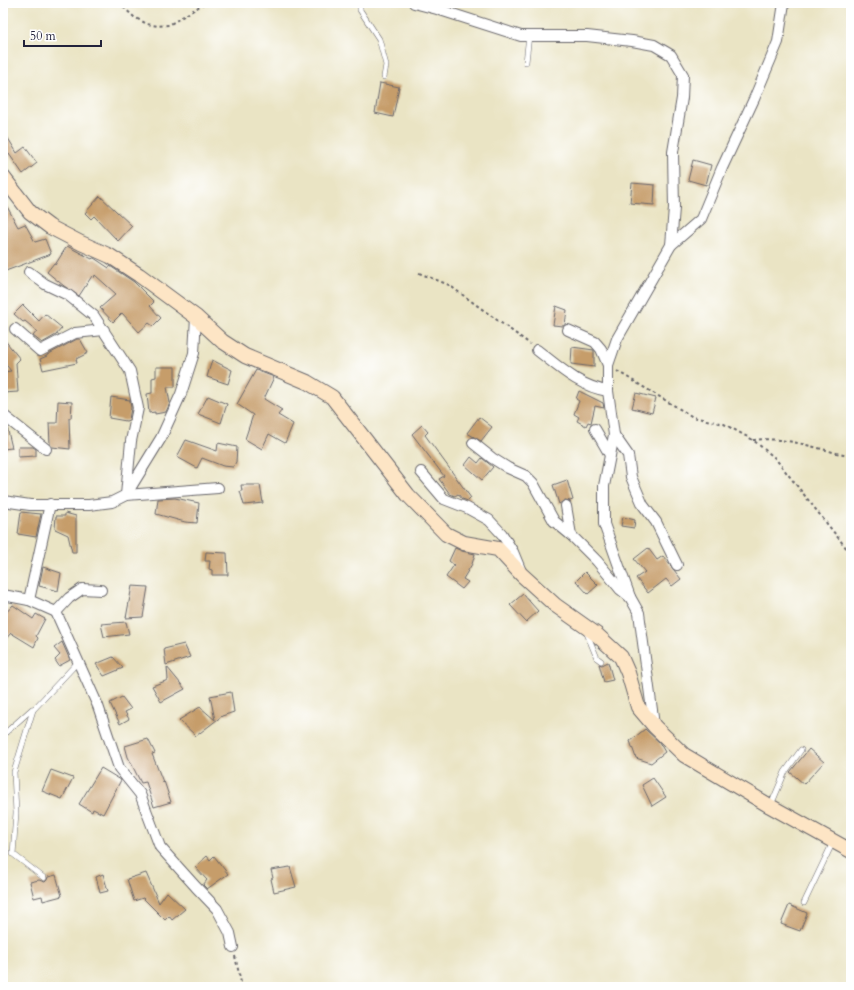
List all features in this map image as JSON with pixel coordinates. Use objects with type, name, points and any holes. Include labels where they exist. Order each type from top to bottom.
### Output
[{"type":"main road","points":[[3,177],[30,212],[50,227],[110,256],[139,275],[196,317],[222,341],[245,356],[307,382],[332,397],[408,495],[446,534],[464,543],[498,549],[522,575],[555,606],[596,634],[621,657],[628,673],[638,707],[655,727],[684,755],[833,841],[850,847]]},
{"type":"street","points":[[414,3],[521,36],[587,36],[632,41],[654,45],[671,55],[683,75],[682,98],[673,152],[674,208],[671,245]]},
{"type":"street","points":[[655,727],[639,613],[630,597],[604,524],[604,486],[614,434],[608,391],[608,365],[617,339],[671,245],[701,219],[778,42],[784,3]]},
{"type":"street","points":[[29,272],[45,284],[68,295],[94,316],[130,371],[138,408],[131,441],[126,495]]},
{"type":"street","points":[[126,495],[161,438],[181,394],[194,353],[196,317]]},
{"type":"street","points":[[15,329],[40,351],[75,333],[104,330]]},
{"type":"street","points":[[568,330],[595,342],[601,349],[608,365]]},
{"type":"street","points":[[537,350],[562,370],[582,383],[598,390],[608,391]]},
{"type":"street","points":[[3,415],[46,449]]},
{"type":"street","points":[[595,429],[610,455]]},
{"type":"street","points":[[614,434],[628,455],[632,477],[643,505],[656,522],[677,565]]},
{"type":"street","points":[[473,443],[503,465],[526,476],[533,483],[554,521],[571,535],[597,561],[620,589],[630,597]]},
{"type":"street","points":[[420,472],[444,499],[467,508],[489,520],[502,534],[513,552],[522,575]]},
{"type":"street","points":[[3,501],[30,505],[96,504],[112,502],[126,495],[218,488]]},
{"type":"street","points":[[29,600],[50,504]]},
{"type":"street","points":[[566,506],[571,535]]},
{"type":"street","points":[[56,612],[69,598],[82,589],[101,590]]},
{"type":"street","points":[[3,595],[29,600],[56,612],[98,706],[119,768],[140,794],[160,847],[217,909],[230,933],[233,947]]},
{"type":"lane","points":[[360,3],[360,10],[379,39],[386,64],[384,77]]},
{"type":"lane","points":[[526,62],[529,36]]},
{"type":"lane","points":[[583,625],[597,658],[601,661]]},
{"type":"lane","points":[[44,878],[13,854],[16,813],[14,772],[33,710],[78,662]]},
{"type":"lane","points":[[3,735],[40,703]]},
{"type":"lane","points":[[770,806],[785,772],[801,750]]},
{"type":"lane","points":[[804,903],[833,841]]},
{"type":"path","points":[[119,3],[134,17],[147,24],[158,26],[170,25],[205,3]]},
{"type":"path","points":[[419,273],[449,285],[519,335],[537,350]]},
{"type":"path","points":[[608,365],[693,417],[724,424],[753,440],[775,458],[851,554]]},
{"type":"path","points":[[753,440],[767,438],[851,457]]},
{"type":"path","points":[[233,947],[242,987]]},
{"type":"building","points":[[380,83],[399,87],[393,117],[375,113]]},
{"type":"building","points":[[3,130],[17,153],[25,147],[37,163],[23,174],[9,154],[3,158]]},
{"type":"building","points":[[693,160],[711,165],[706,185],[688,180]]},
{"type":"building","points":[[632,183],[655,185],[654,205],[630,203]]},
{"type":"building","points":[[100,196],[132,226],[118,241],[94,216],[91,219],[85,213]]},
{"type":"building","points":[[3,199],[18,227],[25,224],[35,242],[45,239],[51,254],[3,272]]},
{"type":"building","points":[[67,246],[92,259],[94,258],[109,268],[110,266],[134,282],[154,302],[150,306],[161,318],[153,326],[149,323],[139,332],[122,313],[113,322],[100,308],[116,294],[95,275],[94,278],[92,276],[79,296],[64,286],[47,272],[54,263],[55,265]]},
{"type":"building","points":[[23,305],[39,321],[45,314],[62,328],[56,335],[42,343],[33,336],[37,331],[14,314]]},
{"type":"building","points":[[556,306],[567,310],[565,325],[563,326],[553,325]]},
{"type":"building","points":[[3,338],[20,359],[16,363],[18,392],[3,393],[3,372],[11,371],[3,361]]},
{"type":"building","points":[[77,339],[80,339],[88,353],[76,359],[77,363],[43,370],[40,359]]},
{"type":"building","points":[[572,347],[594,350],[594,367],[571,364]]},
{"type":"building","points":[[212,360],[232,370],[228,384],[207,377]]},
{"type":"building","points":[[156,367],[175,367],[175,387],[167,387],[170,403],[166,412],[155,414],[155,412],[149,413],[147,394],[152,393],[152,378],[156,377]]},
{"type":"building","points":[[256,370],[274,377],[264,399],[282,410],[278,415],[293,424],[285,443],[269,434],[262,449],[245,439],[253,415],[237,404]]},
{"type":"building","points":[[579,391],[603,403],[604,408],[595,406],[591,423],[588,422],[586,426],[577,421],[579,417],[574,414],[579,401],[576,399]]},
{"type":"building","points":[[636,393],[656,398],[652,413],[632,408]]},
{"type":"building","points":[[208,396],[227,404],[221,423],[198,414]]},
{"type":"building","points":[[111,397],[130,400],[131,408],[129,420],[126,421],[109,418]]},
{"type":"building","points":[[58,401],[72,402],[71,418],[69,418],[70,449],[52,447],[50,444],[49,423],[57,423]]},
{"type":"building","points":[[479,417],[492,427],[481,441],[467,433]]},
{"type":"building","points":[[3,425],[7,427],[12,448],[3,449]]},
{"type":"building","points":[[422,425],[428,432],[425,435],[471,498],[468,501],[462,499],[458,494],[455,496],[450,494],[439,479],[444,476],[412,434]]},
{"type":"building","points":[[186,440],[217,451],[218,443],[237,447],[236,462],[233,467],[223,466],[202,458],[197,468],[177,457]]},
{"type":"building","points":[[18,447],[33,447],[36,449],[36,456],[18,457]]},
{"type":"building","points":[[471,457],[478,463],[482,458],[493,467],[482,480],[465,465]]},
{"type":"building","points":[[567,480],[573,500],[565,500],[559,504],[553,485]]},
{"type":"building","points":[[241,485],[260,485],[263,503],[244,505],[240,491],[242,491]]},
{"type":"building","points":[[175,498],[199,503],[197,523],[185,522],[156,514],[158,499]]},
{"type":"building","points":[[21,512],[41,514],[36,537],[18,534]]},
{"type":"building","points":[[65,513],[76,516],[76,552],[72,552],[68,535],[55,529],[56,516],[65,516]]},
{"type":"building","points":[[623,517],[635,520],[634,528],[621,526]]},
{"type":"building","points":[[455,548],[475,554],[472,564],[463,579],[468,582],[462,589],[446,577],[454,565],[449,561]]},
{"type":"building","points":[[648,548],[657,560],[663,556],[681,579],[672,586],[666,579],[648,593],[636,578],[645,572],[634,559]]},
{"type":"building","points":[[206,552],[227,553],[228,575],[212,575],[212,570],[209,569],[210,561],[205,561]]},
{"type":"building","points":[[43,567],[61,573],[58,591],[39,586]]},
{"type":"building","points":[[585,572],[598,585],[588,594],[576,581]]},
{"type":"building","points":[[132,586],[148,587],[143,617],[126,618]]},
{"type":"building","points":[[523,594],[538,611],[526,622],[510,605]]},
{"type":"building","points":[[13,605],[33,619],[36,614],[45,619],[36,636],[38,638],[34,647],[11,633],[3,642],[3,616]]},
{"type":"building","points":[[126,622],[129,634],[104,637],[101,624]]},
{"type":"building","points":[[62,642],[70,660],[59,666],[55,660],[60,655],[54,648]]},
{"type":"building","points":[[184,644],[190,657],[166,665],[164,649]]},
{"type":"building","points":[[113,657],[123,668],[104,676],[96,664]]},
{"type":"building","points":[[608,662],[613,680],[604,682],[599,664],[602,665]]},
{"type":"building","points":[[167,667],[185,689],[161,702],[152,686],[168,680]]},
{"type":"building","points":[[231,692],[234,712],[222,716],[196,736],[179,720],[200,707],[215,720],[210,696]]},
{"type":"building","points":[[122,697],[131,709],[125,712],[129,719],[120,724],[110,703]]},
{"type":"building","points":[[645,729],[659,742],[665,752],[651,763],[636,758],[630,741]]},
{"type":"building","points":[[148,739],[155,753],[152,754],[163,782],[164,781],[171,802],[154,807],[146,782],[141,783],[128,757],[125,746]]},
{"type":"building","points":[[809,749],[824,762],[804,784],[790,772]]},
{"type":"building","points":[[101,768],[121,780],[103,814],[93,809],[92,812],[79,804]]},
{"type":"building","points":[[51,770],[73,778],[62,799],[42,791]]},
{"type":"building","points":[[653,778],[666,797],[652,806],[642,785]]},
{"type":"building","points":[[207,856],[210,860],[214,856],[228,874],[207,889],[203,885],[207,880],[195,867]]},
{"type":"building","points":[[290,867],[296,887],[274,892],[271,879],[273,878],[271,870]]},
{"type":"building","points":[[146,873],[159,903],[167,892],[185,909],[172,920],[169,916],[165,920],[143,898],[134,901],[127,879]]},
{"type":"building","points":[[103,874],[108,891],[100,893],[96,877]]},
{"type":"building","points":[[56,875],[62,896],[43,901],[42,896],[34,898],[30,882],[39,880],[45,882],[48,877]]},
{"type":"building","points":[[789,905],[807,913],[800,931],[781,924]]}]
